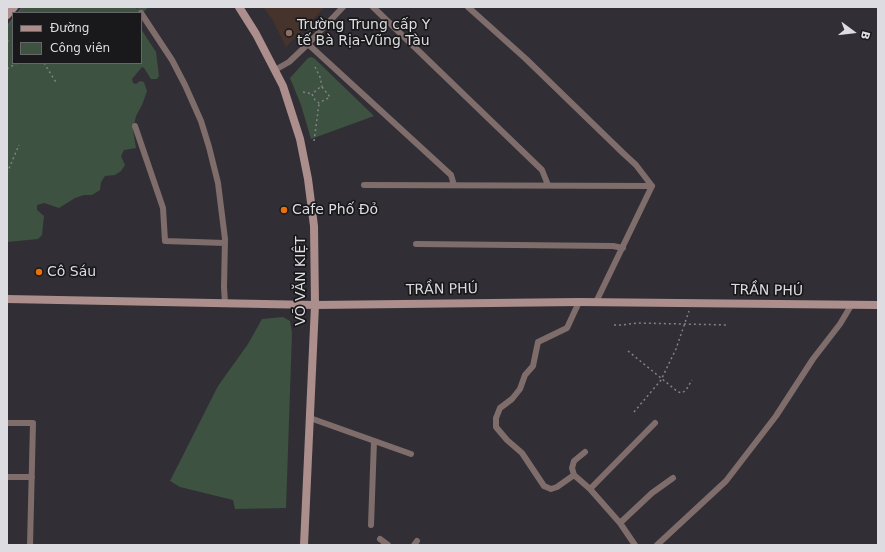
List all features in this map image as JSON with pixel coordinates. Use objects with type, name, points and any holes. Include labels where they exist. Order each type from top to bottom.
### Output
[{"type":"main road","points":[[7,15],[14,7]]},
{"type":"main road","name":"VÕ VĂN KIỆT","points":[[239,7],[256,34],[283,86],[300,139],[308,179],[314,226],[315,305],[305,545]]},
{"type":"main road","name":"TRẦN PHÚ","points":[[7,299],[315,305],[579,302],[878,305]]},
{"type":"street","points":[[275,70],[289,62],[343,7]]},
{"type":"street","points":[[373,7],[542,170],[548,185]]},
{"type":"street","points":[[468,7],[628,157],[652,186]]},
{"type":"street","points":[[142,15],[172,60],[185,85],[201,121],[209,147],[218,183],[225,243],[225,303]]},
{"type":"street","points":[[308,44],[451,175],[454,185]]},
{"type":"street","points":[[135,126],[163,208],[165,241],[225,243]]},
{"type":"street","points":[[364,186],[652,186]]},
{"type":"street","points":[[596,302],[652,186]]},
{"type":"street","points":[[416,244],[613,246],[623,248]]},
{"type":"street","points":[[574,475],[557,487],[551,489],[544,486],[522,453],[507,440],[496,426],[496,418],[500,408],[512,399],[520,388],[525,375],[533,366],[538,342],[567,328],[579,302]]},
{"type":"street","points":[[657,545],[726,481],[776,416],[813,360],[840,324],[852,304]]},
{"type":"street","points":[[310,418],[411,454]]},
{"type":"street","points":[[7,423],[33,423],[30,545]]},
{"type":"street","points":[[590,489],[655,423]]},
{"type":"street","points":[[371,525],[374,441]]},
{"type":"street","points":[[585,452],[574,461],[572,468],[574,475],[590,489],[620,523],[635,545]]},
{"type":"street","points":[[7,477],[32,477]]},
{"type":"street","points":[[620,523],[652,494],[673,478]]},
{"type":"street","points":[[380,539],[388,545]]},
{"type":"path","points":[[7,42],[10,39]]},
{"type":"path","points":[[45,64],[57,84]]},
{"type":"path","points":[[315,66],[322,87],[330,97],[320,103]]},
{"type":"path","points":[[312,94],[322,87]]},
{"type":"path","points":[[303,92],[312,94]]},
{"type":"path","points":[[312,94],[315,100],[320,103]]},
{"type":"path","points":[[314,141],[320,103]]},
{"type":"path","points":[[7,173],[19,145]]},
{"type":"path","points":[[634,412],[661,380],[676,349],[691,303]]},
{"type":"path","points":[[614,325],[637,323],[728,325]]},
{"type":"path","points":[[628,351],[674,390],[682,393],[686,390],[692,380]]},
{"type":"shaded area","name":"Trường Trung cấp Y tế Bà Rịa-Vũng Tàu","points":[[263,7],[325,7],[286,47],[272,19]]},
{"type":"green space","points":[[24,7],[135,7],[137,9],[139,7],[149,7],[142,13],[20,12]]},
{"type":"green space","points":[[12,21],[12,64],[142,64],[142,31],[156,52],[159,76],[157,79],[151,79],[142,67],[132,79],[133,83],[136,84],[140,81],[144,82],[147,91],[136,116],[133,130],[136,148],[124,150],[121,156],[125,165],[121,171],[115,175],[105,176],[101,182],[100,190],[92,195],[84,195],[75,198],[59,208],[44,203],[37,205],[37,210],[44,216],[42,235],[38,239],[7,242],[7,25]]},
{"type":"green space","points":[[308,58],[314,58],[374,116],[311,139],[301,105],[290,78]]},
{"type":"green space","points":[[283,317],[290,321],[292,333],[286,508],[235,509],[233,500],[180,487],[170,481],[218,386],[248,344],[262,319]]},
{"type":"waterway","points":[[19,12],[23,7]]},
{"type":"waterway","points":[[7,27],[12,20]]},
{"type":"place","name":"Trường Trung cấp Y tế Bà Rịa-Vũng Tàu","points":[[289,33]]},
{"type":"place","name":"Cafe Phố Đỏ","points":[[284,210]]},
{"type":"place","name":"Cô Sáu","points":[[39,272]]}]
